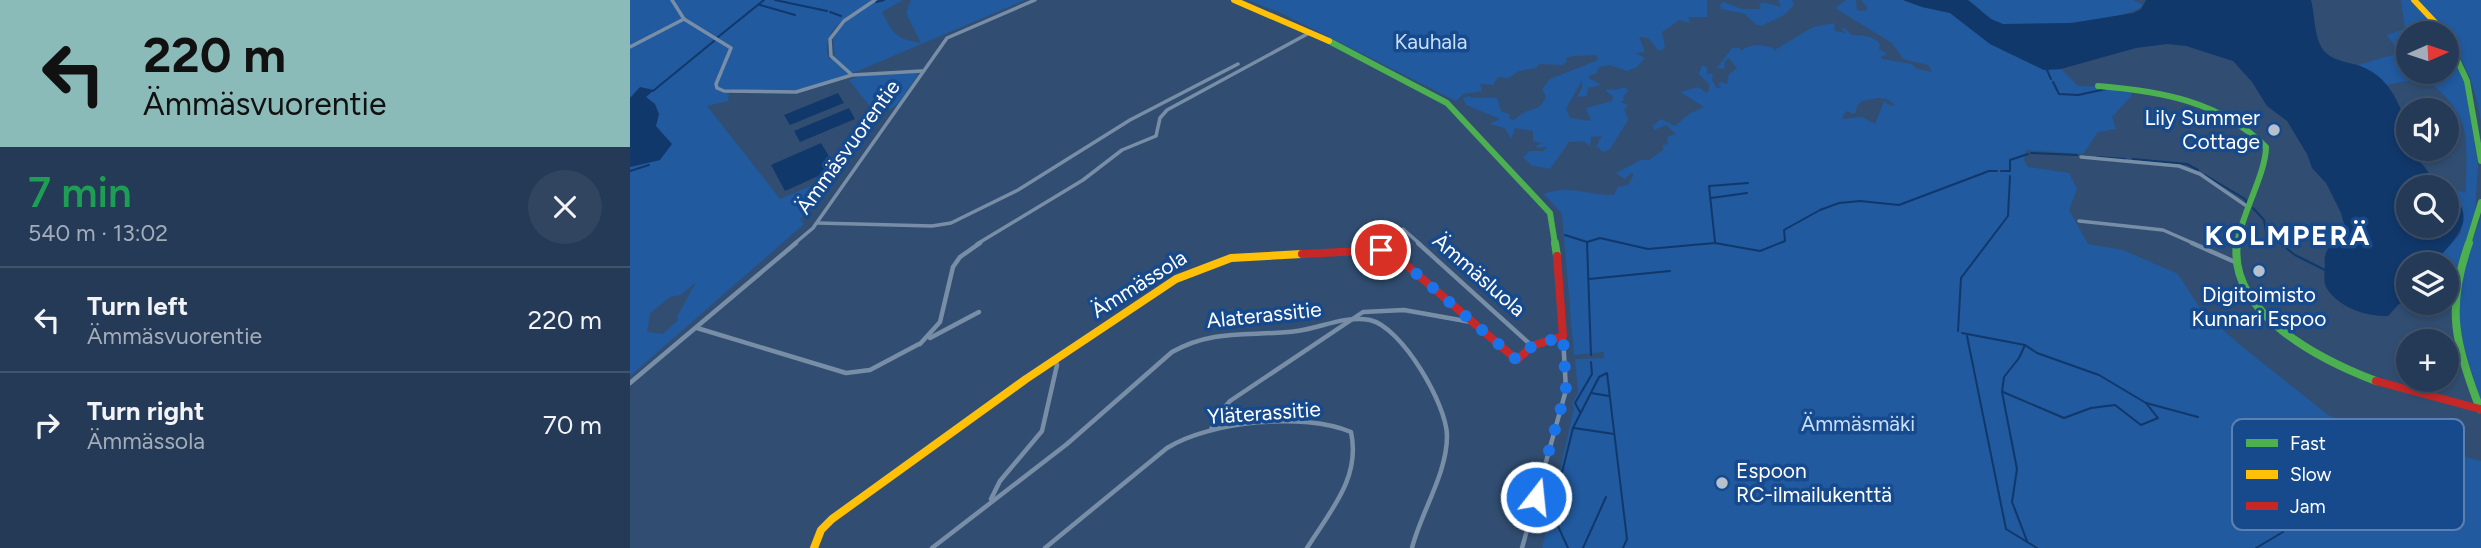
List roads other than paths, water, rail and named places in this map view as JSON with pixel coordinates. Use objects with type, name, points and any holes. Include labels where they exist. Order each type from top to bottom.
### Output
[{"type":"street","points":[[672,0],[684,19],[731,48],[716,84],[717,88],[724,92],[803,91],[852,75],[923,71]]},
{"type":"street","points":[[852,75],[831,56],[830,39],[844,22],[875,0]]},
{"type":"street","name":"Ämmäsvuorentie","points":[[630,383],[817,223],[947,38],[1035,0]]},
{"type":"street","points":[[1234,0],[1311,32],[1447,103],[1545,206],[1553,221],[1566,390],[1522,548]]},
{"type":"street","points":[[2414,0],[2433,21]]},
{"type":"street","points":[[630,47],[684,19]]},
{"type":"street","points":[[920,344],[940,322],[953,267],[971,248],[1083,180],[1122,150],[1156,136],[1160,118],[1167,110],[1311,32]]},
{"type":"street","points":[[2459,56],[2469,82],[2478,125],[2481,161]]},
{"type":"street","points":[[817,223],[932,226],[951,223],[1046,174],[1130,120],[1238,64]]},
{"type":"street","points":[[2098,86],[2151,89],[2187,97],[2211,107],[2253,134],[2266,147],[2266,157],[2236,244],[2235,262],[2257,304],[2304,350],[2367,378],[2480,410]]},
{"type":"street","points":[[2081,157],[2179,166],[2200,174],[2249,208]]},
{"type":"street","points":[[2480,410],[2454,320],[2455,292],[2481,202]]},
{"type":"street","points":[[2079,221],[2163,230],[2235,262]]},
{"type":"street","name":"Ämmäsluola","points":[[1404,229],[1532,346]]},
{"type":"street","name":"Ämmässola","points":[[814,548],[821,530],[832,519],[1055,359],[1127,310],[1198,268],[1231,258],[1390,252],[1517,360],[1532,346]]},
{"type":"street","points":[[1211,430],[1215,419],[1230,401],[1355,320],[1363,312],[1380,307],[1399,308],[1471,322]]},
{"type":"street","points":[[696,328],[846,373],[870,370],[979,312]]},
{"type":"street","name":"Alaterassitie","points":[[932,548],[990,500],[1067,444],[1187,342],[1225,332],[1293,331],[1355,320],[1371,320],[1394,333],[1434,397],[1446,427],[1447,438],[1412,548]]},
{"type":"street","points":[[1532,346],[1563,336]]},
{"type":"street","points":[[990,500],[1000,481],[1042,431],[1057,365],[1055,359]]},
{"type":"street","name":"Yläterassitie","points":[[1045,548],[1167,448],[1183,439],[1211,430],[1308,422],[1337,425],[1351,432],[1356,452],[1350,479],[1307,548]]},
{"type":"waterway","points":[[718,37],[764,0]]},
{"type":"waterway","points":[[775,0],[827,11]]},
{"type":"waterway","points":[[876,2],[884,0]]},
{"type":"waterway","points":[[760,5],[795,15]]},
{"type":"waterway","points":[[830,12],[841,16]]},
{"type":"waterway","points":[[653,91],[714,41]]},
{"type":"waterway","points":[[2047,70],[2051,79]]},
{"type":"waterway","points":[[2053,82],[2059,94],[2078,95],[2106,89]]},
{"type":"waterway","points":[[2031,153],[2077,155]]},
{"type":"waterway","points":[[2001,171],[2010,171],[2010,160],[2028,154]]},
{"type":"waterway","points":[[2097,157],[2125,159]]},
{"type":"waterway","points":[[2133,159],[2187,164],[2198,170]]},
{"type":"waterway","points":[[630,171],[649,165]]},
{"type":"waterway","points":[[1587,242],[1600,238],[1648,249],[1715,243],[1760,251],[1785,241],[1784,230],[1839,203],[1860,201],[1899,205],[1989,171],[1997,171]]},
{"type":"waterway","points":[[2205,175],[2245,199],[2247,204]]},
{"type":"waterway","points":[[1958,331],[1961,278],[2008,216],[2010,176]]},
{"type":"waterway","points":[[1715,242],[1709,186],[1748,183]]},
{"type":"waterway","points":[[1711,198],[1747,193]]},
{"type":"waterway","points":[[2253,208],[2264,220],[2266,232],[2295,255],[2325,270]]},
{"type":"waterway","points":[[1565,235],[1587,242]]},
{"type":"waterway","points":[[1587,242],[1591,355]]},
{"type":"waterway","points":[[1589,279],[1670,271]]},
{"type":"waterway","points":[[1962,333],[2025,345]]},
{"type":"waterway","points":[[1967,336],[2006,529],[2037,548]]},
{"type":"waterway","points":[[2025,345],[2037,353],[2099,375],[2146,403]]},
{"type":"waterway","points":[[2025,345],[2019,358],[2004,377],[2002,392],[2017,469],[2012,502],[2027,541]]},
{"type":"waterway","points":[[1580,412],[1575,403],[1592,374],[1591,362]]},
{"type":"waterway","points":[[1568,548],[1552,513],[1573,428],[1599,377],[1607,373],[1627,539],[1623,548]]},
{"type":"waterway","points":[[2003,392],[2064,418],[2091,408],[2115,405],[2141,425],[2158,418],[2146,403]]},
{"type":"waterway","points":[[1591,393],[1609,396]]},
{"type":"waterway","points":[[2146,403],[2198,417]]},
{"type":"waterway","points":[[1574,428],[1614,434]]},
{"type":"waterway","points":[[1583,548],[1606,497]]},
{"type":"waterway","points":[[2256,548],[2283,532]]},
{"type":"place","name":"Lily Summer Cottage","points":[[2274,130]]},
{"type":"place","name":"Digitoimisto Kunnari Espoo","points":[[2259,271]]},
{"type":"place","name":"Espoon RC-ilmailukenttä","points":[[1722,483]]},
{"type":"district","name":"KOLMPERÄ","points":[[2288,235]]},
{"type":"park label","name":"Kauhala","points":[[1431,42]]},
{"type":"park label","name":"Ämmäsmäki","points":[[1858,424]]}]
